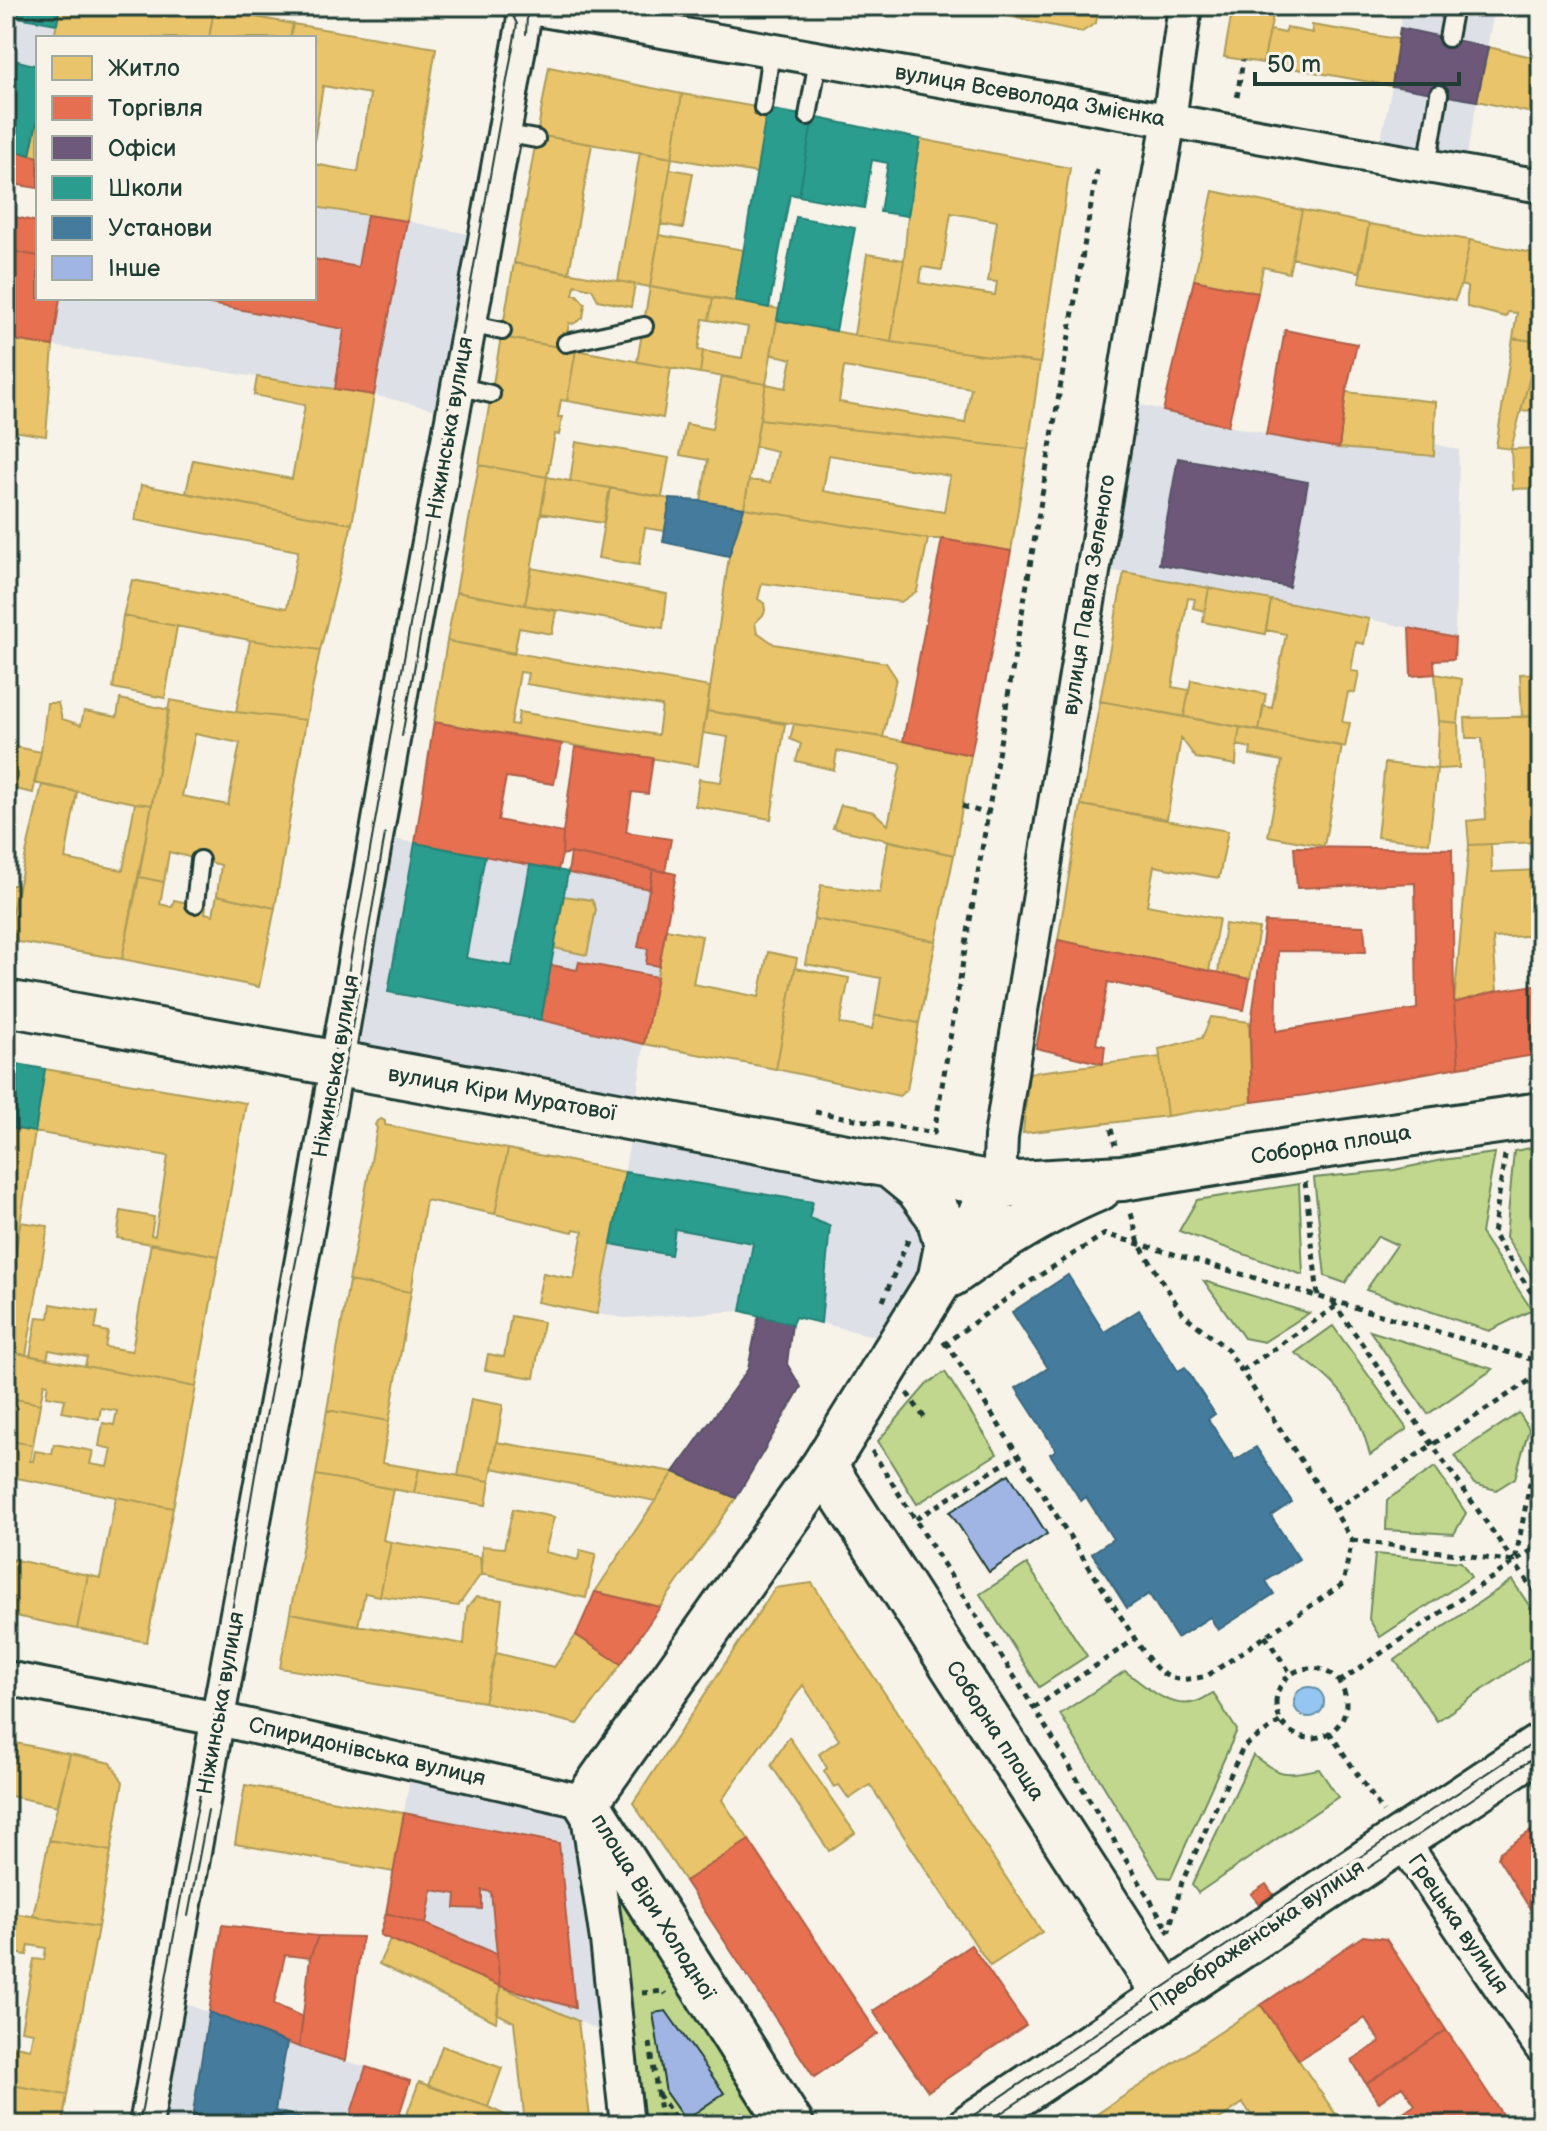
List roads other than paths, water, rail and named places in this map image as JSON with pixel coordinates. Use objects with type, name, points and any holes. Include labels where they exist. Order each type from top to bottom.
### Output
[{"type":"street","name":"вулиця Всеволода Змієнка","points":[[524,6],[1541,186]]},
{"type":"street","name":"Ніжинська вулиця","points":[[146,2125],[524,6]]},
{"type":"street","name":"вулиця Павла Зеленого","points":[[999,1185],[1001,1137],[1017,1032],[1169,120],[1185,6]]},
{"type":"street","name":"вулиця Кіри Муратової","points":[[6,1003],[999,1185]]},
{"type":"street","name":"Соборна площа","points":[[586,1802],[824,1466],[999,1185],[1122,1178],[1525,1117]]},
{"type":"street","points":[[890,1165],[918,1188],[939,1216],[947,1246],[940,1282]]},
{"type":"street","name":"Соборна площа","points":[[940,1282],[1012,1232],[1065,1202],[1122,1178]]},
{"type":"street","name":"Соборна площа","points":[[824,1466],[1166,1996]]},
{"type":"street","name":"Спиридонівська вулиця","points":[[6,1678],[218,1719],[586,1802]]},
{"type":"street","name":"Преображенська вулиця","points":[[972,2125],[1541,1746]]},
{"type":"street","name":"площа Віри Холодної","points":[[586,1802],[607,1940],[627,2125]]},
{"type":"street","name":"площа Віри Холодної","points":[[586,1802],[791,2125]]},
{"type":"street","name":"Грецька вулиця","points":[[1401,1839],[1541,2047]]},
{"type":"lane","points":[[1448,38],[1454,6]]},
{"type":"lane","points":[[763,108],[771,51]]},
{"type":"lane","points":[[808,116],[818,60]]},
{"type":"lane","points":[[1427,166],[1439,94]]},
{"type":"lane","points":[[503,133],[536,139]]},
{"type":"lane","points":[[468,324],[502,331]]},
{"type":"lane","points":[[566,343],[644,326]]},
{"type":"lane","points":[[457,386],[491,394]]},
{"type":"lane","points":[[195,904],[200,860]]},
{"type":"water","points":[[1309,1687],[1320,1691],[1324,1702],[1320,1713],[1309,1717],[1298,1713],[1294,1702],[1298,1691]]},
{"type":"tram line","points":[[139,2125],[517,24],[511,12],[491,6]]},
{"type":"tram line","points":[[522,6],[527,17],[526,34]]},
{"type":"tram line","points":[[402,736],[439,531]]},
{"type":"tram line","points":[[332,1129],[385,834]]},
{"type":"tram line","points":[[959,2125],[1541,1738]]},
{"type":"tram line","points":[[983,2125],[1541,1753]]},
{"type":"tram line","points":[[188,1916],[208,1810]]}]
